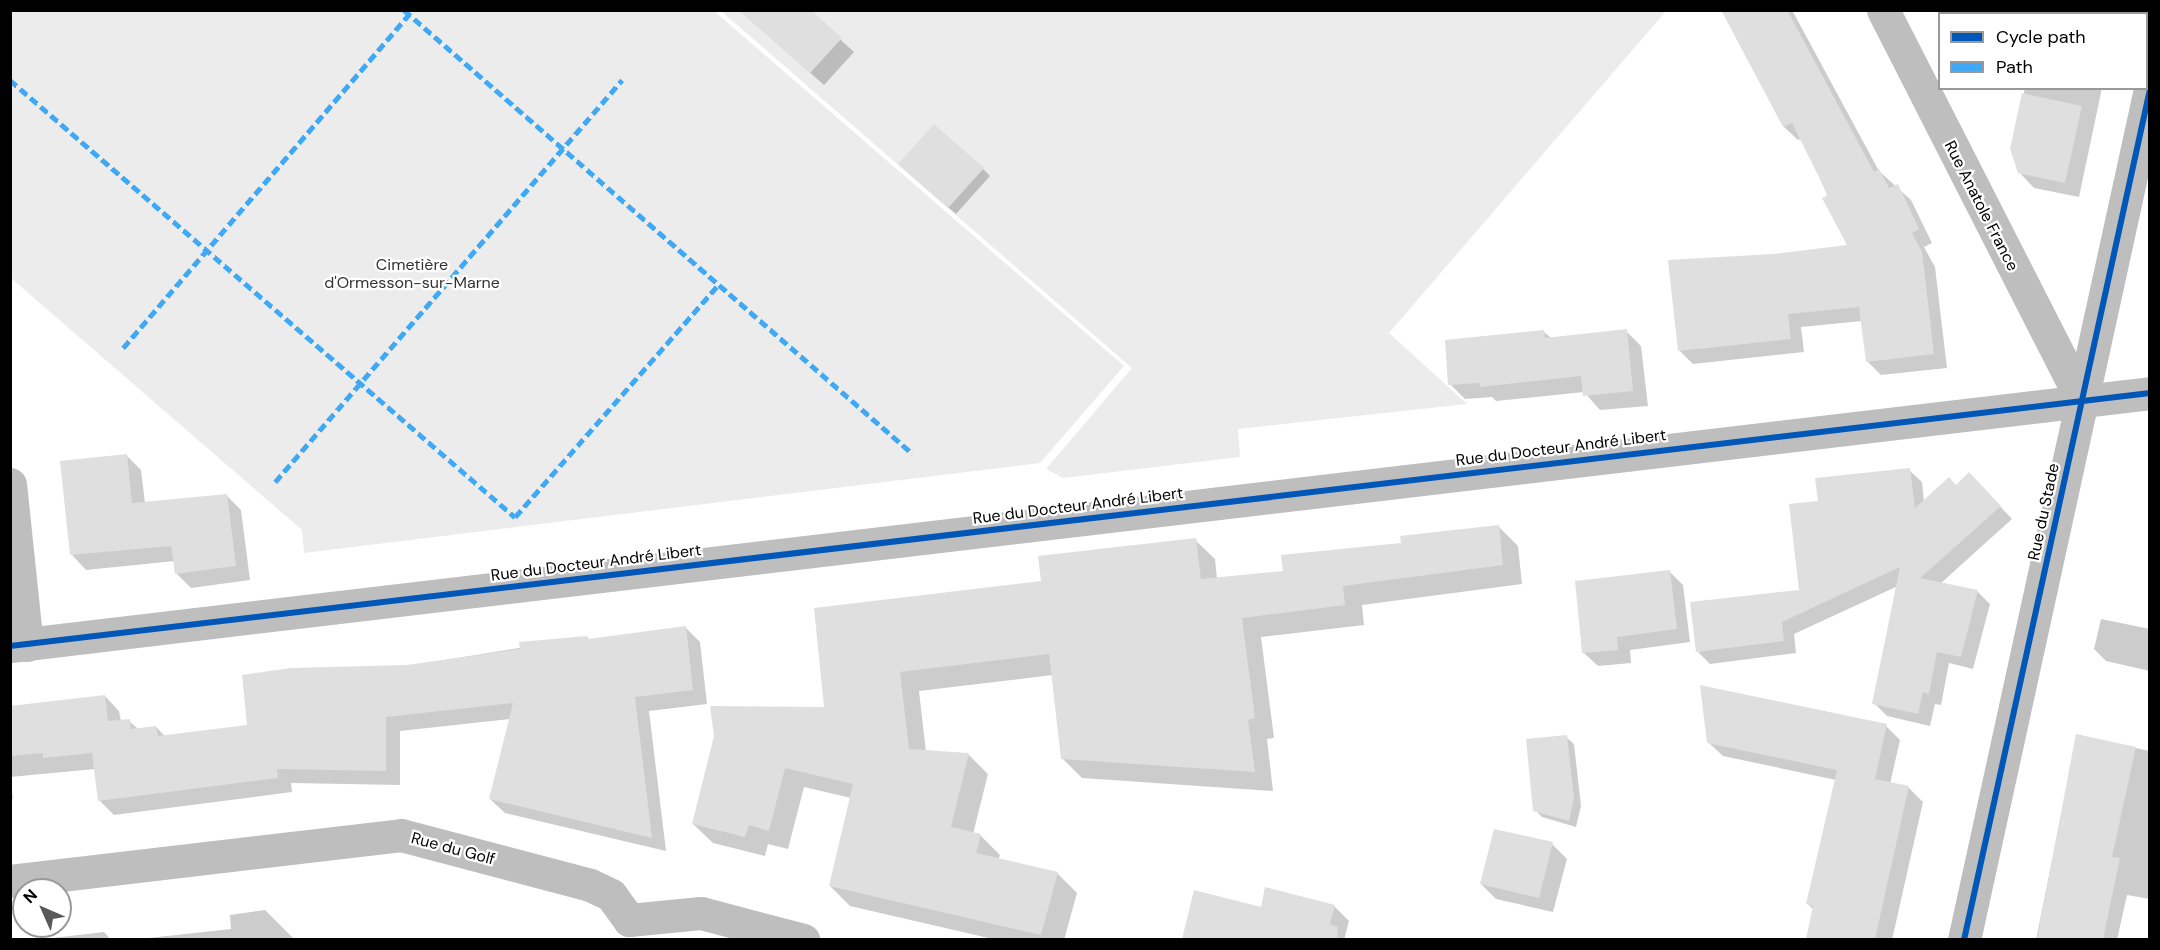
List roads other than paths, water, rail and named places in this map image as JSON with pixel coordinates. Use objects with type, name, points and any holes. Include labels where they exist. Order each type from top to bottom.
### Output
[{"type":"street","name":"Rue Anatole France","points":[[1883,10],[2082,400]]},
{"type":"street","name":"Rue du Stade","points":[[1964,939],[2150,89]]},
{"type":"street","name":"Rue du Docteur André Libert","points":[[19,645],[2150,393]]},
{"type":"street","points":[[10,484],[19,645]]},
{"type":"street","name":"Rue du Golf","points":[[10,881],[401,835],[590,885],[611,895],[629,930],[701,913],[803,939]]},
{"type":"park label","name":"Cimetière d'Ormesson-sur-Marne","points":[[412,274]]}]
